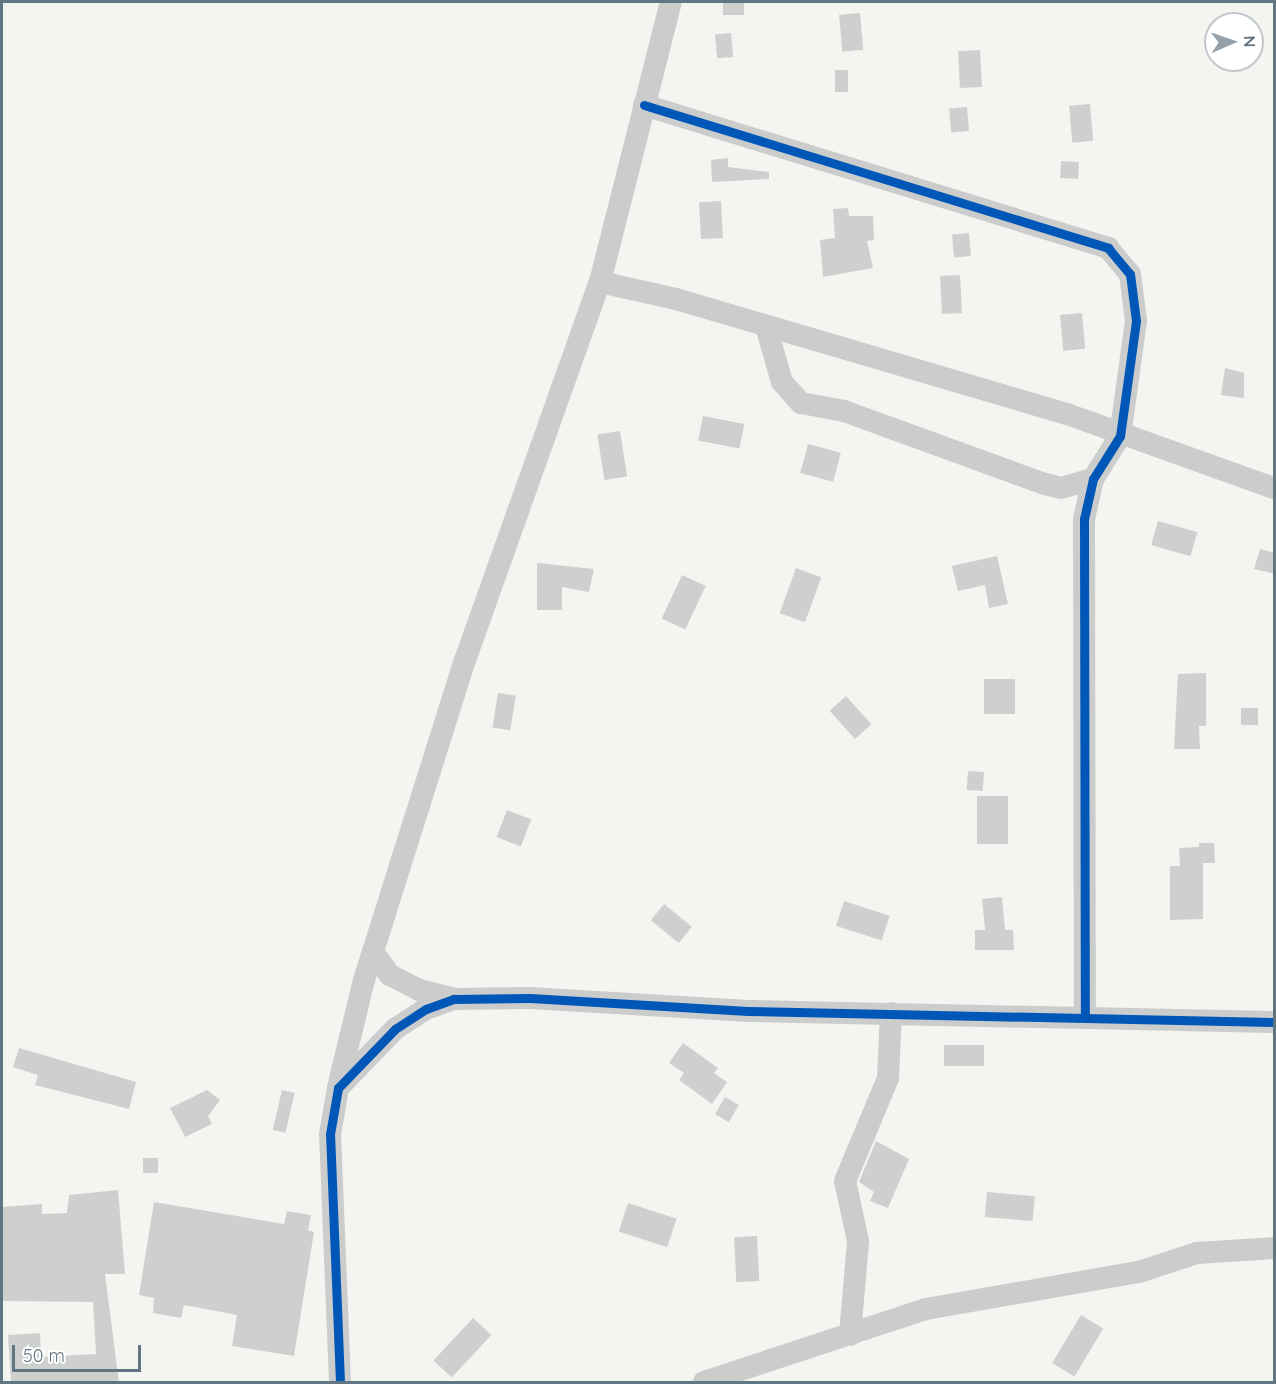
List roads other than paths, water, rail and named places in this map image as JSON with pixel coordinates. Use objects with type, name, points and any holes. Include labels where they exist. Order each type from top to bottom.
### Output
[{"type":"street","points":[[340,1383],[330,1134],[338,1088],[373,952],[464,663],[600,282],[671,2]]},
{"type":"street","points":[[644,105],[1108,248],[1121,258],[1137,293],[1120,436],[1093,479],[1084,519],[1085,1017]]},
{"type":"street","points":[[600,282],[766,326],[1067,414],[1120,436],[1275,488]]},
{"type":"street","points":[[766,326],[782,382],[801,403],[844,411],[1061,488],[1084,519]]},
{"type":"street","points":[[1061,488],[1093,479]]},
{"type":"street","points":[[373,952],[390,975],[419,990],[454,999],[1275,1022]]},
{"type":"street","points":[[338,1088],[394,1029],[454,999]]},
{"type":"street","points":[[850,1335],[858,1241],[845,1181],[888,1078],[891,1012]]},
{"type":"street","points":[[704,1383],[741,1379],[850,1335],[926,1309],[1139,1272],[1197,1254],[1275,1248]]}]
